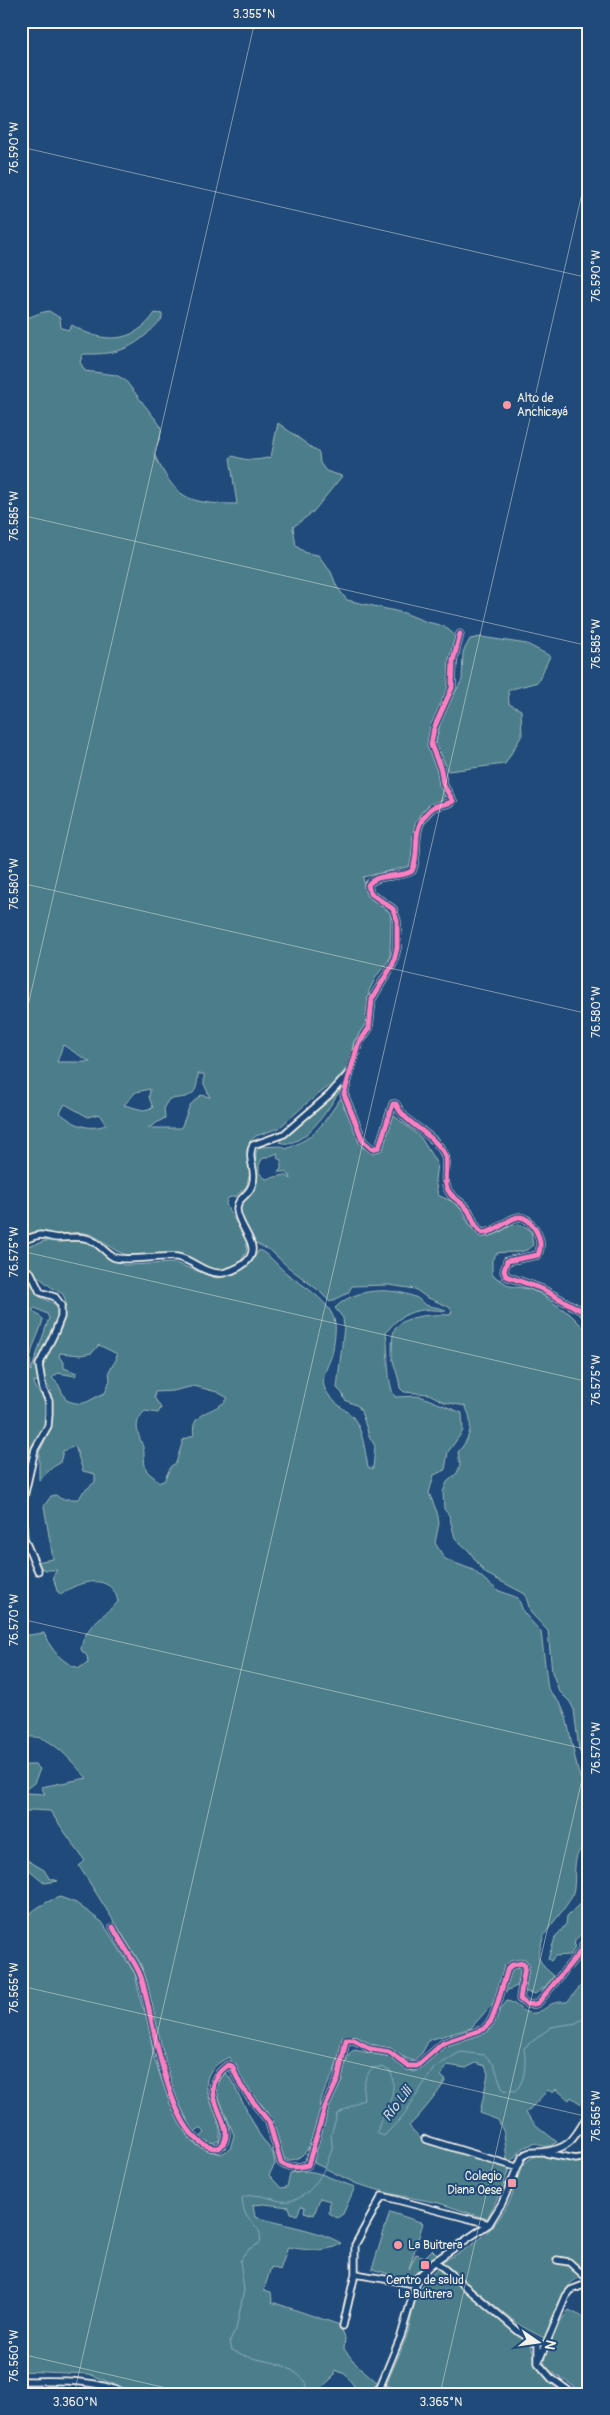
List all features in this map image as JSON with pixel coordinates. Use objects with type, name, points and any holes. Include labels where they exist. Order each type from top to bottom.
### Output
[{"type":"street","points":[[460,634],[453,661],[452,688],[434,728],[431,745],[441,770],[444,784],[453,801],[439,804],[425,816],[416,833],[412,871],[399,876],[373,880],[368,885],[370,893],[394,909],[397,921],[397,948],[393,964],[372,999],[369,1028],[358,1045],[344,1100],[363,1141],[372,1149],[379,1147],[393,1104],[396,1104],[401,1114],[443,1151],[446,1164],[446,1188],[457,1202],[468,1210],[477,1229],[482,1233],[496,1231],[510,1218],[516,1216],[524,1218],[532,1224],[540,1243],[538,1255],[507,1261],[504,1266],[506,1276],[542,1289],[582,1311],[589,1318]]},
{"type":"street","points":[[21,1241],[41,1235],[58,1238],[83,1237],[91,1239],[113,1257],[122,1259],[149,1256],[175,1257],[191,1261],[204,1270],[217,1273],[236,1269],[248,1260],[252,1251],[253,1243],[239,1221],[236,1207],[253,1183],[254,1169],[250,1156],[253,1145],[284,1134],[329,1095],[350,1072]]},
{"type":"street","points":[[21,1267],[31,1273],[40,1292],[59,1301],[62,1309],[55,1332],[39,1365],[43,1389],[49,1401],[48,1426],[35,1449],[22,1506],[24,1538],[38,1570]]},
{"type":"street","points":[[113,1927],[141,1976],[168,2087],[194,2137],[205,2146],[213,2149],[219,2148],[227,2139],[227,2132],[212,2095],[213,2087],[224,2068],[228,2065],[232,2066],[241,2086],[269,2122],[281,2163],[285,2167],[308,2165],[325,2107],[338,2079],[346,2040],[354,2040],[371,2049],[390,2052],[408,2066],[417,2066],[443,2043],[484,2029],[491,2021],[508,1968],[512,1965],[519,1963],[525,1966],[520,1999],[525,2004],[532,2006],[538,2003],[580,1952],[589,1934]]},
{"type":"street","points":[[398,2394],[378,2391],[401,2336],[414,2284],[425,2268],[489,2224],[502,2203],[516,2167],[524,2154],[564,2147],[575,2136],[589,2113]]},
{"type":"street","points":[[424,2139],[516,2167]]},
{"type":"street","points":[[539,2152],[576,2159],[589,2156]]},
{"type":"street","points":[[343,2326],[355,2274],[355,2245],[382,2196],[489,2224]]},
{"type":"street","points":[[538,2363],[566,2296],[571,2290],[589,2282],[569,2262],[557,2260]]},
{"type":"street","points":[[435,2261],[519,2332],[538,2344],[538,2363],[551,2378],[573,2394]]},
{"type":"street","points":[[355,2274],[414,2284]]},
{"type":"street","points":[[21,2381],[93,2384],[114,2388],[125,2394]]},
{"type":"green space","points":[[49,311],[60,318],[61,328],[69,330],[72,325],[95,336],[106,338],[117,338],[137,331],[155,313],[162,314],[162,319],[136,343],[118,351],[83,354],[80,362],[85,371],[116,375],[125,380],[160,425],[160,436],[154,454],[169,481],[177,490],[185,496],[206,503],[237,504],[230,458],[233,456],[252,460],[271,457],[278,423],[319,453],[320,463],[326,471],[342,476],[313,512],[293,527],[296,546],[306,553],[318,555],[331,572],[337,587],[347,600],[404,613],[444,626],[457,637],[459,647],[455,679],[437,713],[429,743],[440,767],[446,794],[419,830],[411,866],[363,877],[365,892],[391,911],[390,958],[376,977],[369,991],[366,1023],[354,1041],[349,1065],[336,1081],[279,1128],[256,1136],[250,1141],[247,1151],[250,1173],[246,1187],[236,1196],[228,1198],[226,1203],[227,1208],[244,1235],[247,1246],[246,1252],[243,1258],[233,1267],[220,1271],[207,1268],[182,1256],[136,1256],[124,1254],[85,1233],[78,1232],[58,1235],[43,1233],[21,1238],[21,319]],"holes":[[[63,1045],[90,1062],[57,1062]],[[198,1074],[204,1074],[204,1084],[210,1097],[201,1095],[190,1105],[181,1128],[148,1128],[165,1118],[164,1107],[169,1099],[188,1096],[194,1091]],[[150,1089],[149,1097],[153,1108],[143,1110],[124,1105],[136,1092]],[[65,1104],[88,1117],[99,1114],[106,1125],[99,1127],[81,1126],[60,1113]]]},
{"type":"green space","points":[[481,637],[527,644],[550,656],[538,682],[508,690],[509,704],[521,710],[522,735],[505,764],[448,771],[436,742],[441,718],[462,680],[463,652],[470,639]]},
{"type":"green space","points":[[344,1084],[308,1133],[299,1140],[289,1143],[279,1142],[308,1115],[331,1099]]},
{"type":"green space","points":[[341,1098],[344,1100],[344,1108],[348,1112],[363,1148],[377,1150],[392,1114],[421,1138],[437,1164],[435,1180],[438,1195],[456,1204],[477,1233],[490,1236],[517,1224],[531,1231],[533,1246],[521,1252],[497,1253],[492,1260],[492,1275],[510,1286],[529,1289],[539,1293],[570,1314],[584,1328],[588,1329],[589,1774],[579,1750],[574,1710],[570,1702],[559,1691],[552,1672],[548,1631],[531,1613],[525,1594],[485,1573],[469,1551],[455,1538],[449,1515],[444,1509],[443,1492],[447,1482],[457,1473],[460,1465],[458,1452],[466,1442],[470,1430],[468,1412],[465,1406],[444,1402],[429,1394],[404,1392],[400,1388],[392,1355],[395,1328],[406,1320],[429,1315],[450,1315],[452,1311],[449,1307],[426,1297],[415,1289],[389,1285],[352,1286],[348,1293],[330,1302],[271,1251],[253,1242],[240,1218],[240,1204],[255,1175],[256,1152],[259,1147],[281,1146],[286,1149],[297,1144],[312,1134],[324,1122]],"holes":[[[278,1153],[277,1158],[281,1160],[281,1169],[278,1172],[285,1172],[291,1179],[285,1175],[266,1179],[259,1173],[259,1165],[262,1159]]]},
{"type":"green space","points":[[72,1240],[87,1242],[124,1265],[175,1263],[217,1278],[235,1274],[252,1261],[259,1250],[266,1254],[285,1272],[320,1299],[331,1312],[335,1322],[335,1334],[332,1354],[324,1379],[325,1389],[330,1397],[356,1421],[363,1440],[368,1467],[373,1469],[375,1446],[369,1436],[361,1411],[358,1406],[345,1400],[337,1388],[344,1327],[343,1318],[335,1308],[352,1296],[373,1291],[384,1291],[405,1294],[416,1298],[424,1304],[446,1311],[420,1310],[407,1314],[395,1322],[386,1333],[390,1383],[395,1397],[420,1396],[462,1413],[463,1431],[448,1452],[445,1470],[434,1475],[429,1493],[437,1512],[439,1523],[435,1543],[445,1559],[473,1570],[497,1590],[518,1598],[524,1613],[541,1632],[548,1689],[561,1705],[566,1717],[581,1781],[589,1794],[589,1843],[579,1851],[572,1894],[543,1938],[538,1957],[544,1967],[554,1976],[545,1987],[535,1994],[523,1991],[519,1985],[502,1993],[471,2028],[429,2040],[422,2053],[413,2061],[375,2045],[348,2040],[341,2051],[334,2072],[322,2096],[320,2104],[321,2115],[314,2137],[306,2151],[294,2159],[287,2160],[282,2156],[267,2112],[262,2105],[244,2090],[229,2057],[215,2066],[208,2076],[209,2097],[220,2130],[219,2141],[211,2143],[199,2138],[205,2133],[202,2129],[198,2129],[194,2133],[169,2084],[145,1976],[139,1961],[79,1866],[85,1861],[50,1811],[31,1810],[21,1815],[21,1770],[27,1765],[36,1765],[40,1769],[34,1783],[26,1789],[26,1793],[45,1794],[41,1787],[87,1778],[66,1755],[49,1742],[40,1738],[30,1737],[21,1740],[21,1636],[44,1633],[50,1645],[62,1659],[79,1668],[88,1663],[87,1656],[81,1650],[86,1635],[95,1623],[118,1602],[115,1592],[109,1586],[94,1582],[76,1586],[61,1595],[57,1591],[53,1576],[57,1570],[46,1570],[38,1567],[36,1562],[53,1559],[44,1506],[51,1496],[56,1495],[61,1499],[79,1499],[83,1492],[95,1482],[95,1474],[83,1471],[75,1446],[63,1451],[60,1463],[39,1480],[39,1453],[50,1429],[51,1415],[51,1391],[45,1382],[44,1361],[61,1328],[66,1302],[63,1294],[32,1272],[21,1267],[21,1245],[33,1245],[45,1241]],"holes":[[[99,1345],[117,1354],[116,1360],[109,1371],[110,1380],[105,1393],[82,1403],[66,1400],[58,1384],[52,1378],[58,1373],[75,1376],[77,1373],[64,1368],[64,1362],[59,1357],[60,1353],[81,1355],[92,1353]],[[194,1386],[217,1392],[228,1398],[218,1407],[200,1416],[194,1427],[194,1435],[183,1440],[176,1463],[171,1466],[164,1481],[159,1482],[146,1468],[143,1447],[137,1428],[138,1420],[145,1411],[158,1413],[161,1408],[154,1397],[155,1392],[173,1391]]]},
{"type":"green space","points":[[21,1273],[27,1276],[40,1297],[55,1304],[58,1311],[58,1320],[38,1370],[39,1382],[34,1381],[35,1388],[44,1401],[46,1417],[43,1428],[31,1450],[21,1488]],"holes":[[[35,1308],[47,1314],[49,1318],[31,1371],[32,1350],[43,1319],[32,1310]]]},
{"type":"green space","points":[[21,1839],[27,1860],[44,1870],[49,1878],[58,1881],[45,1883],[21,1863]]},
{"type":"green space","points":[[589,1895],[588,1919],[584,1930],[575,1940],[574,1949],[570,1955],[555,1956],[551,1961],[548,1959],[555,1938],[566,1924],[567,1916]]},
{"type":"green space","points":[[60,1897],[76,1903],[102,1922],[135,1974],[142,2006],[147,2014],[154,2058],[169,2100],[190,2141],[206,2150],[221,2154],[230,2149],[234,2135],[215,2088],[223,2072],[229,2076],[259,2134],[273,2153],[275,2164],[269,2175],[281,2188],[287,2187],[290,2173],[299,2171],[323,2175],[355,2187],[343,2214],[337,2218],[329,2213],[330,2201],[320,2198],[314,2215],[304,2212],[305,2207],[301,2206],[297,2215],[291,2213],[289,2207],[264,2204],[253,2205],[255,2217],[310,2231],[341,2243],[323,2249],[309,2250],[288,2247],[280,2270],[271,2267],[264,2290],[271,2292],[272,2302],[340,2325],[345,2338],[344,2349],[356,2364],[378,2383],[371,2393],[360,2394],[345,2374],[335,2370],[335,2375],[315,2394],[137,2394],[89,2374],[21,2371],[21,1923],[39,1907]]},
{"type":"green space","points":[[589,1972],[589,2106],[587,2108],[571,2097],[569,2100],[556,2089],[553,2093],[548,2090],[526,2113],[536,2125],[557,2142],[546,2146],[535,2143],[523,2148],[511,2161],[507,2160],[504,2133],[498,2120],[480,2113],[488,2074],[485,2066],[476,2063],[466,2068],[447,2065],[441,2076],[446,2080],[429,2104],[409,2126],[425,2143],[509,2168],[502,2189],[487,2219],[439,2203],[392,2194],[357,2184],[314,2163],[314,2156],[322,2127],[351,2052],[354,2050],[390,2057],[414,2072],[444,2044],[473,2037],[485,2029],[507,2001],[527,2013],[535,2013],[555,2003],[567,2002],[588,1977],[586,1975]]},
{"type":"green space","points":[[537,2155],[589,2158],[589,2275],[581,2277],[568,2286],[556,2307],[559,2312],[544,2338],[519,2325],[441,2262],[471,2246],[487,2233],[501,2216],[511,2199],[517,2177],[523,2165]]},
{"type":"green space","name":"La Buitrera","points":[[390,2212],[423,2223],[409,2269],[416,2254],[425,2257],[432,2250],[437,2255],[426,2261],[413,2278],[406,2279],[372,2269]]},
{"type":"green space","points":[[440,2267],[531,2345],[535,2360],[540,2369],[570,2394],[414,2394],[386,2386],[407,2335],[416,2298],[424,2283]]},
{"type":"green space","points":[[569,2310],[589,2320],[589,2394],[585,2394],[545,2367],[548,2343],[555,2329]]},
{"type":"waterway","name":"Río Lili","points":[[305,2394],[306,2382],[288,2368],[232,2350],[230,2341],[236,2329],[244,2290],[240,2261],[249,2249],[260,2243],[261,2238],[260,2233],[245,2213],[242,2198],[255,2195],[287,2201],[297,2199],[305,2194],[320,2177],[325,2168],[332,2147],[331,2136],[337,2114],[364,2099],[364,2083],[372,2068],[382,2067],[391,2072],[393,2081],[389,2104],[377,2133],[384,2136],[403,2116],[434,2068],[460,2052],[485,2055],[494,2065],[503,2090],[515,2091],[523,2077],[525,2065],[524,2048],[551,2027],[576,2023],[589,2015]]},
{"type":"cycle path","points":[[460,634],[453,661],[452,688],[434,728],[431,745],[441,770],[443,784],[453,801],[434,807],[424,817],[418,832],[415,863],[412,871],[401,875],[377,878],[368,885],[370,893],[393,909],[397,921],[397,948],[393,964],[372,999],[369,1028],[358,1045],[344,1094],[363,1141],[372,1149],[379,1147],[393,1104],[396,1104],[411,1123],[437,1144],[446,1158],[446,1185],[452,1196],[468,1210],[479,1231],[482,1233],[490,1232],[516,1218],[522,1217],[528,1221],[535,1229],[539,1238],[540,1248],[538,1255],[507,1261],[504,1271],[506,1276],[542,1289],[582,1311],[589,1318]]},
{"type":"cycle path","points":[[113,1927],[141,1977],[165,2077],[175,2105],[187,2128],[201,2143],[219,2148],[225,2140],[226,2131],[214,2098],[213,2087],[217,2076],[228,2065],[232,2066],[241,2086],[269,2122],[281,2163],[294,2167],[308,2165],[325,2107],[338,2079],[346,2040],[354,2040],[371,2049],[389,2052],[408,2066],[417,2066],[443,2043],[484,2029],[491,2021],[508,1968],[512,1965],[523,1963],[525,1966],[520,1999],[528,2004],[538,2003],[580,1952],[589,1934]]},
{"type":"place","name":"Alto de Anchicayá","points":[[507,405]]},
{"type":"place","name":"Colegio Diana Oese","points":[[512,2183]]},
{"type":"place","name":"La Buitrera","points":[[398,2245]]},
{"type":"place","name":"Centro de salud La Buitrera","points":[[425,2265]]}]
